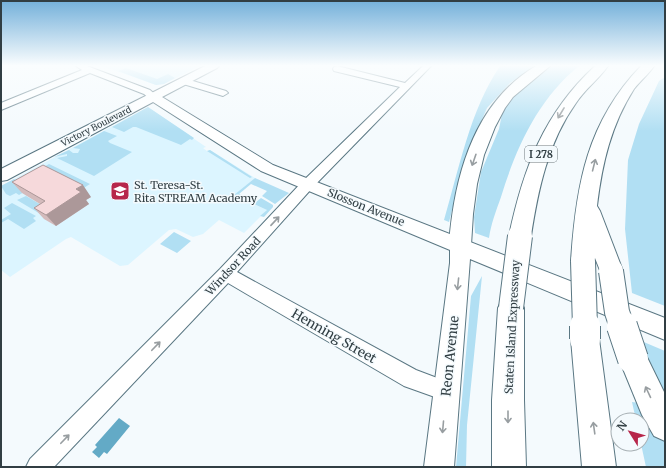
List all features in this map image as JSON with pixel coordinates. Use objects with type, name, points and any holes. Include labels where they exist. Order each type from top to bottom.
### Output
[{"type":"highway","points":[[460,245],[460,224],[465,192],[472,167],[484,134],[496,110],[514,88]]},
{"type":"highway","name":"Staten Island Expressway","points":[[509,467],[508,400],[511,308],[520,236],[530,186],[547,139],[561,113],[580,88]]},
{"type":"highway","points":[[599,467],[585,339],[583,261],[587,204],[593,166],[609,119],[629,88]]},
{"type":"highway","points":[[587,204],[611,271],[617,312],[633,359],[653,404],[665,425]]},
{"type":"main road","name":"Victory Boulevard","points":[[1,176],[169,88]]},
{"type":"main road","name":"Slosson Avenue","points":[[153,96],[267,168],[665,329]]},
{"type":"main road","name":"Reon Avenue","points":[[439,467],[460,263],[460,245]]},
{"type":"street","points":[[1,107],[47,88]]},
{"type":"street","name":"Slosson Avenue","points":[[133,88],[153,96]]},
{"type":"street","points":[[206,88],[223,93]]},
{"type":"street","name":"Windsor Road","points":[[38,467],[226,274],[308,184],[405,88]]},
{"type":"street","name":"Henning Street","points":[[226,274],[411,379],[426,386],[446,391]]},
{"type":"shaded area","points":[[488,88],[506,88],[487,108],[466,156],[449,222],[444,220],[466,140]]},
{"type":"shaded area","points":[[521,88],[557,88],[540,109],[521,143],[507,179],[489,238],[475,233],[474,217],[481,172],[499,129],[503,109]]},
{"type":"shaded area","points":[[656,88],[665,88],[665,306],[632,293],[625,229],[628,160],[639,124]]},
{"type":"shaded area","name":"St. Teresa-St. Rita STREAM Academy","points":[[148,107],[206,147],[203,148],[207,151],[210,150],[255,178],[235,195],[267,210],[244,233],[219,220],[203,234],[193,237],[176,229],[169,230],[128,265],[120,266],[71,237],[10,277],[1,270],[1,186]]},
{"type":"shaded area","points":[[148,107],[194,138],[181,145],[136,127],[124,132],[112,127]]},
{"type":"shaded area","points":[[104,131],[117,136],[108,141],[110,143],[132,152],[94,176],[57,158],[67,156],[67,154],[54,157],[69,150],[73,153],[78,153],[80,149],[73,148]]},
{"type":"shaded area","points":[[210,150],[252,177],[250,178],[207,151]]},
{"type":"shaded area","points":[[49,164],[90,184],[79,191],[29,175]]},
{"type":"shaded area","points":[[255,178],[289,193],[275,204],[262,196],[267,191],[251,184],[239,194],[256,202],[261,198],[273,205],[264,217],[260,216],[267,210],[234,195]]},
{"type":"shaded area","points":[[14,179],[31,188],[19,195],[16,193],[10,196],[6,194],[1,186]]},
{"type":"shaded area","points":[[26,196],[50,210],[42,215],[17,200]]},
{"type":"shaded area","points":[[12,203],[36,216],[33,218],[36,221],[24,229],[8,219],[1,223],[1,220],[11,214],[4,208]]},
{"type":"shaded area","points":[[174,232],[191,241],[177,253],[160,244]]},
{"type":"shaded area","points":[[482,276],[467,425],[466,467],[456,467],[471,296]]},
{"type":"shaded area","points":[[639,340],[665,351],[665,402]]},
{"type":"shaded area","points":[[632,402],[639,403],[645,412],[634,412]]},
{"type":"shaded area","points":[[119,418],[130,426],[107,454],[104,452],[99,458],[92,452],[97,447],[95,445]]},
{"type":"shaded area","points":[[650,420],[665,443],[665,467],[646,467],[643,452],[650,452]]},
{"type":"building","points":[[43,165],[83,185],[76,189],[81,192],[46,215],[34,208],[45,201],[12,182]]},
{"type":"place","name":"St. Teresa-St. Rita STREAM Academy","points":[[120,191]]}]
